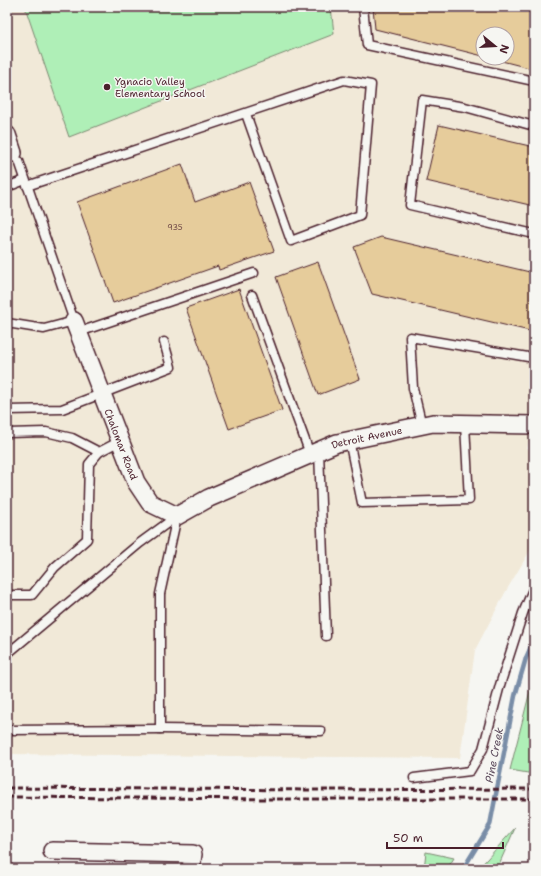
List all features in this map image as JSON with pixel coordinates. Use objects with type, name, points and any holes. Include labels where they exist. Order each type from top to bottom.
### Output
[{"type":"street","points":[[7,135],[16,157]]},
{"type":"street","name":"Chalomar Road","points":[[77,326],[136,482],[150,503],[177,516]]},
{"type":"street","name":"Detroit Avenue","points":[[177,516],[209,498],[337,443],[433,423],[534,425]]},
{"type":"street","points":[[52,851],[192,861]]},
{"type":"lane","points":[[363,7],[367,45],[534,81]]},
{"type":"lane","points":[[7,187],[26,183],[246,114],[344,80],[371,84],[360,215],[291,241],[246,114]]},
{"type":"lane","points":[[534,126],[464,107],[422,100],[410,205],[534,234]]},
{"type":"lane","points":[[16,157],[77,326]]},
{"type":"lane","points":[[7,323],[44,329],[77,326],[254,273]]},
{"type":"lane","points":[[252,295],[315,453],[326,636]]},
{"type":"lane","points":[[422,426],[413,388],[410,337],[534,358]]},
{"type":"lane","points":[[7,410],[62,409],[171,367],[164,342]]},
{"type":"lane","points":[[349,440],[362,503],[469,500],[465,424]]},
{"type":"lane","points":[[7,433],[46,432],[72,438],[99,452]]},
{"type":"lane","points":[[7,595],[32,595],[55,567],[87,539],[88,464],[99,452],[120,442]]},
{"type":"lane","points":[[7,654],[140,544],[177,516]]},
{"type":"lane","points":[[160,729],[160,594],[177,516]]},
{"type":"lane","points":[[414,778],[470,771],[482,749],[500,685],[523,613],[534,587]]},
{"type":"lane","points":[[7,730],[160,729],[321,731]]},
{"type":"shaded area","points":[[7,7],[534,7],[534,420],[527,449],[534,450],[534,544],[506,591],[475,650],[460,758],[7,754]]},
{"type":"green space","name":"Ygnacio Valley Elementary School","points":[[25,7],[331,7],[334,34],[69,137]]},
{"type":"green space","points":[[534,681],[534,774],[510,770],[530,691]]},
{"type":"green space","points":[[515,828],[497,869],[478,869]]},
{"type":"green space","points":[[426,852],[454,858],[447,869],[424,869]]},
{"type":"building","points":[[373,7],[534,7],[534,50],[529,68],[515,64],[515,26],[475,26],[475,54],[375,29]]},
{"type":"building","points":[[439,125],[534,147],[534,206],[426,181]]},
{"type":"building","points":[[182,164],[195,202],[249,182],[274,251],[219,270],[218,266],[113,303],[77,202]]},
{"type":"building","points":[[381,237],[534,273],[534,332],[372,294],[354,247]]},
{"type":"building","points":[[318,262],[360,379],[318,395],[276,277]]},
{"type":"building","points":[[239,289],[282,410],[229,429],[186,308]]},
{"type":"waterway","name":"Pine Creek","points":[[463,869],[490,825],[515,696],[526,658],[534,640]]},
{"type":"railway","points":[[7,788],[320,790],[534,789]]},
{"type":"railway","points":[[7,797],[534,799]]},
{"type":"place","name":"Ygnacio Valley Elementary School","points":[[107,87]]}]
